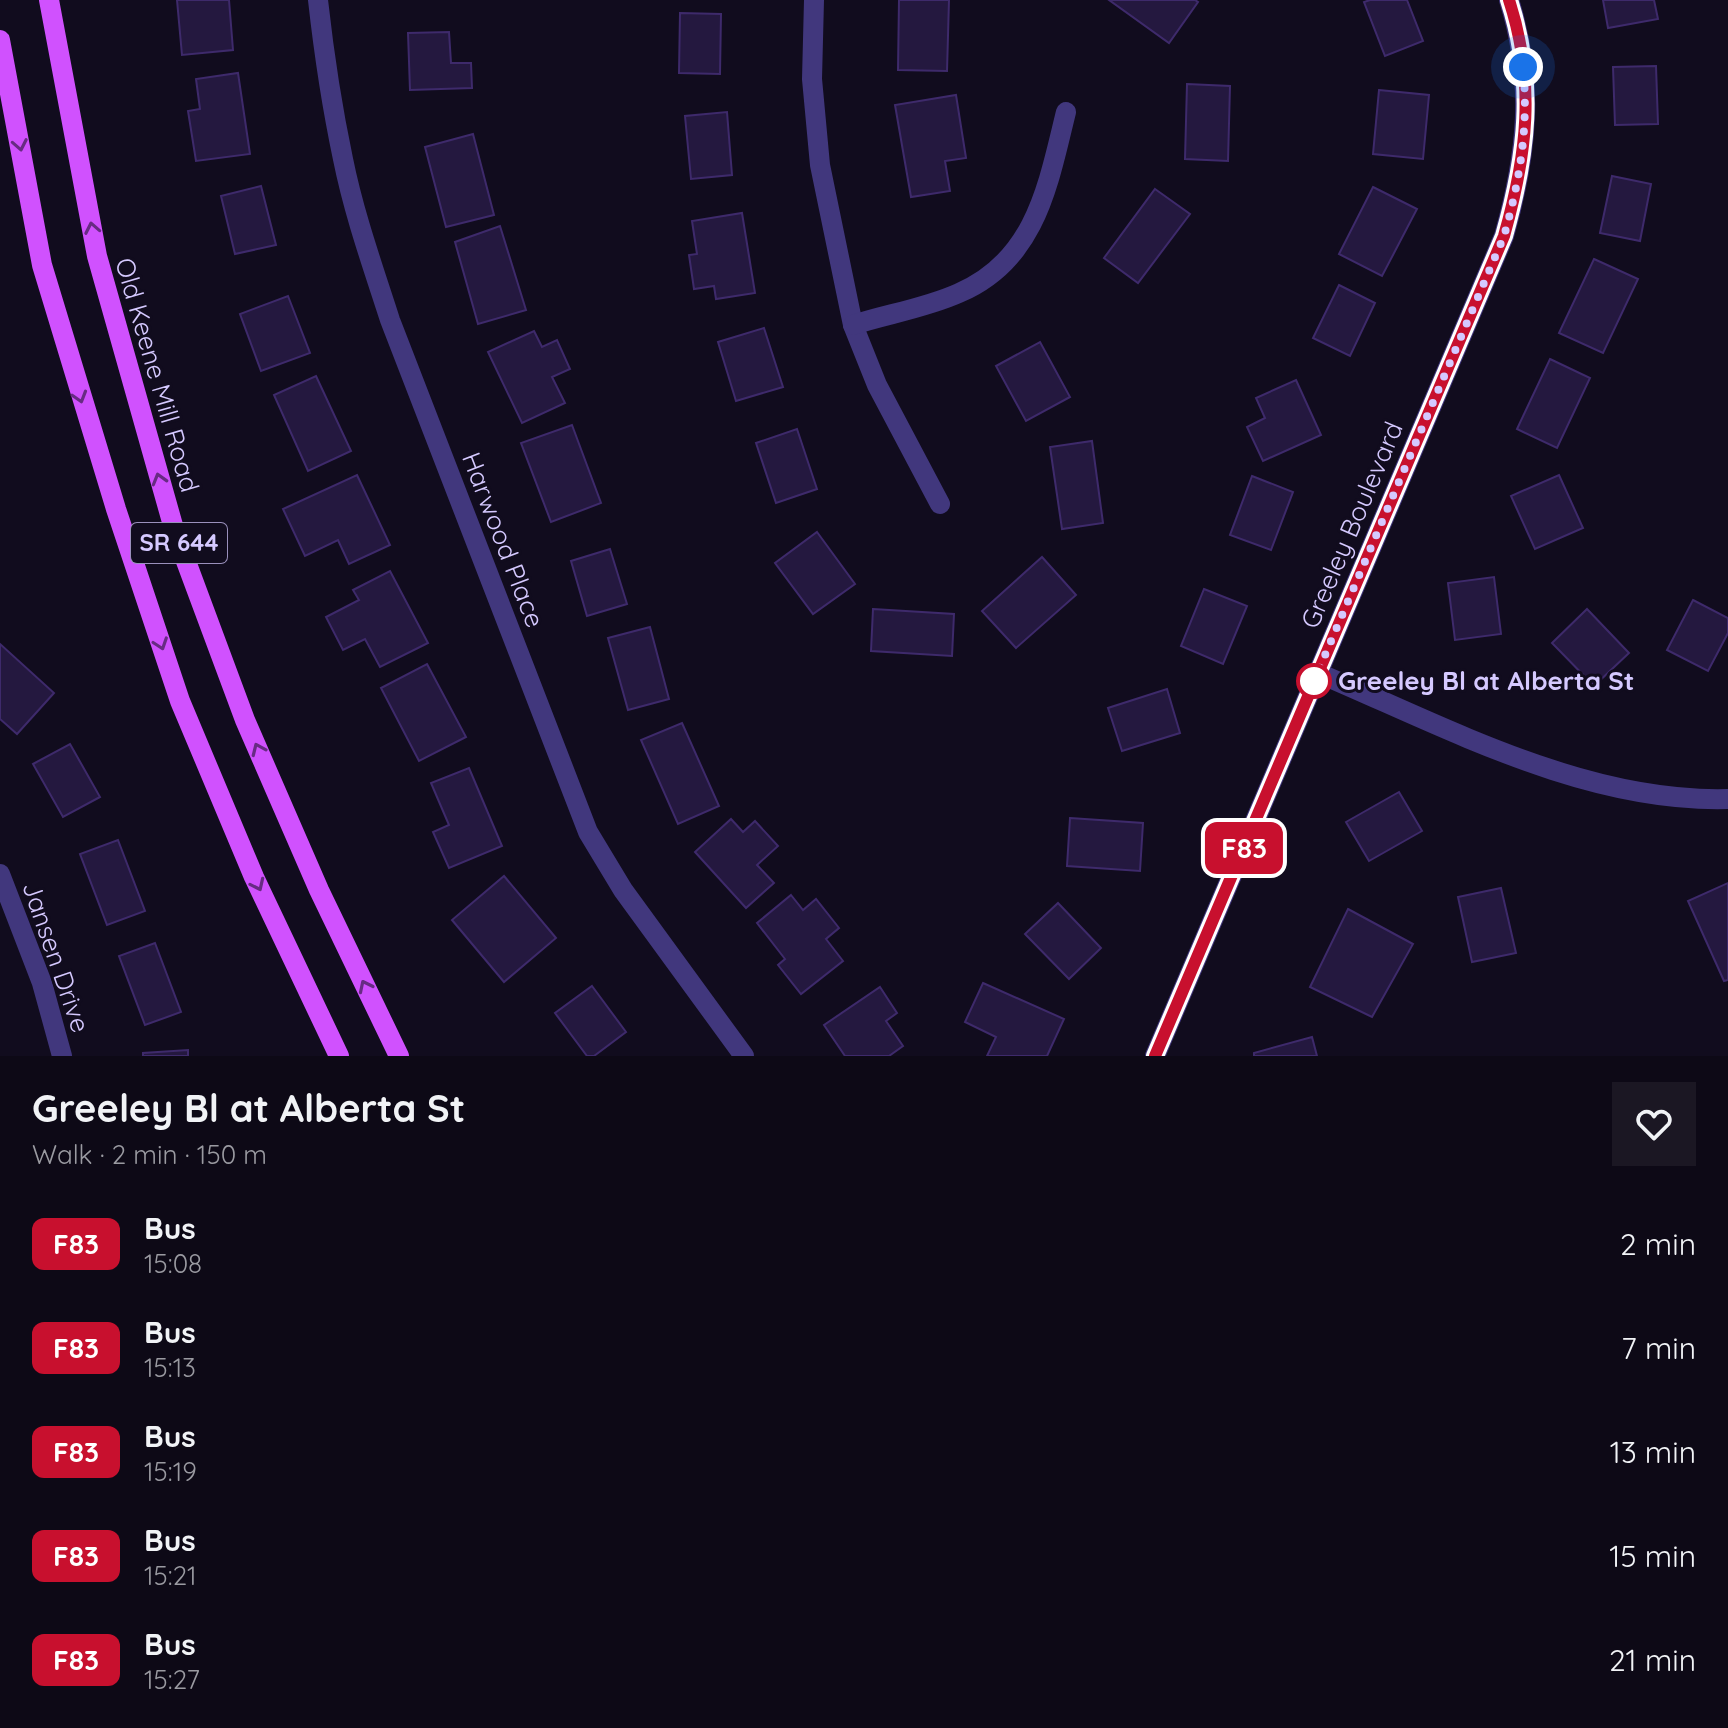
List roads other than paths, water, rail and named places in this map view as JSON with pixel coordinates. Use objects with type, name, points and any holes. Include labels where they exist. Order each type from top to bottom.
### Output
[{"type":"main road","name":"Old Keene Mill Road","points":[[49,0],[97,256],[174,529],[251,734],[319,890],[399,1056]]},
{"type":"main road","name":"SR 644","points":[[0,40],[42,265],[120,524],[186,715],[254,877],[339,1056]]},
{"type":"street","name":"Harwood Place","points":[[318,0],[326,72],[343,162],[364,240],[390,320],[588,832],[623,890],[744,1056]]},
{"type":"street","points":[[814,0],[812,79],[820,165],[853,325],[877,385],[940,504]]},
{"type":"street","name":"Greeley Boulevard","points":[[1155,1056],[1504,236],[1519,182],[1526,126],[1521,50],[1509,0]]},
{"type":"street","points":[[853,325],[957,294],[999,268],[1030,232],[1039,212],[1066,112]]},
{"type":"street","points":[[1318,673],[1520,758],[1596,784],[1677,796],[1728,799]]},
{"type":"street","name":"Jansen Drive","points":[[0,874],[42,983],[62,1056]]},
{"type":"place","name":"Greeley Bl at Alberta St","points":[[1314,681]]}]
